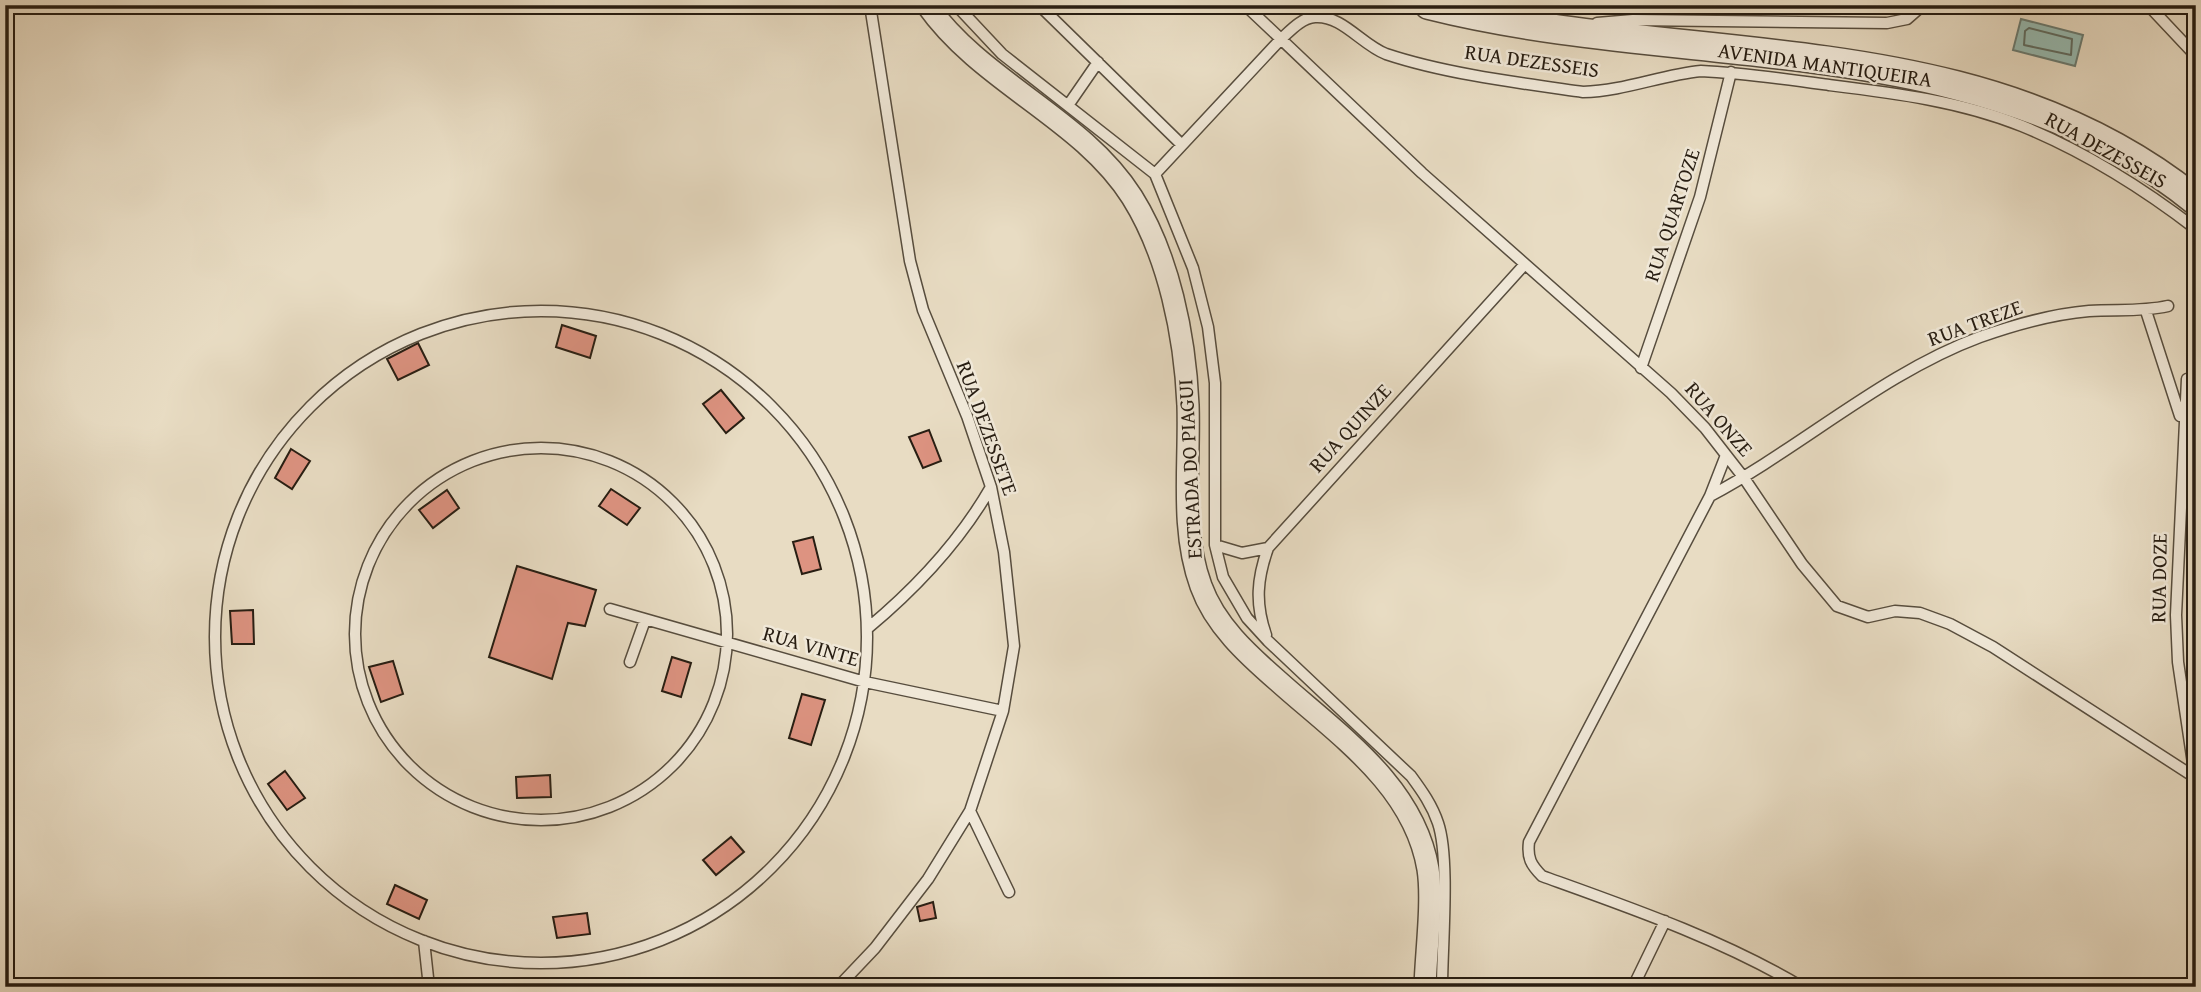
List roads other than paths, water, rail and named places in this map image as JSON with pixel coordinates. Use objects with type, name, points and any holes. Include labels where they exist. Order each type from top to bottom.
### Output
[{"type":"street","name":"ESTRADA DO PIAGUI","points":[[927,5],[961,47],[1112,169],[1132,197],[1152,234],[1169,288],[1182,344],[1188,404],[1191,548],[1201,587],[1219,620],[1245,652],[1381,774],[1403,803],[1418,832],[1429,871],[1425,987]]},
{"type":"street","name":"AVENIDA MANTIQUEIRA","points":[[1429,5],[1560,30],[1914,74],[1986,91],[2046,112],[2105,139],[2166,177],[2196,201]]},
{"type":"lane","name":"RUA DEZESSETE","points":[[838,987],[875,948],[928,879],[970,811],[1003,710],[1014,646],[1004,552],[991,487],[967,416],[923,310],[910,261],[870,5]]},
{"type":"lane","points":[[957,5],[1003,54],[1155,174],[1193,268],[1208,327],[1215,383],[1215,545],[1223,577],[1247,618],[1411,776],[1429,801],[1439,826],[1443,865],[1442,987]]},
{"type":"lane","points":[[1038,5],[1182,145]]},
{"type":"lane","name":"RUA ONZE","points":[[1245,5],[1525,264],[1671,393],[1726,455],[1810,573],[1838,606],[1868,617],[1895,611],[1920,613],[1950,624],[1993,647],[2195,777]]},
{"type":"lane","points":[[1560,30],[1633,20],[1887,23],[1907,19],[1923,5]]},
{"type":"lane","points":[[2148,5],[2196,56]]},
{"type":"lane","name":"RUA DEZESSEIS","points":[[1155,174],[1280,40],[1302,20],[1328,18],[1365,43],[1400,58],[1583,92],[1622,89],[1679,73],[1731,72],[1894,93],[1988,114],[2024,127],[2121,178],[2161,202],[2196,229]]},
{"type":"lane","points":[[1069,104],[1098,62]]},
{"type":"lane","name":"RUA QUARTOZE","points":[[1641,368],[1700,197],[1731,72]]},
{"type":"lane","name":"RUA QUINZE","points":[[1269,641],[1257,599],[1260,570],[1268,548],[1525,264]]},
{"type":"lane","name":"RUA TREZE","points":[[1710,496],[1744,478],[1938,355],[1982,337],[2042,320],[2087,311],[2146,311],[2168,306]]},
{"type":"lane","points":[[556,310],[610,317],[662,333],[698,351],[754,390],[792,428],[823,473],[847,522],[862,574],[868,628],[865,682],[852,739],[822,803],[797,842],[756,885],[708,919],[655,944],[598,959],[551,963],[481,957],[424,941],[376,917],[342,894],[293,847],[261,803],[237,754],[220,689],[215,649],[217,594],[228,542],[248,491],[276,445],[302,414],[352,369],[399,342],[449,322],[502,312],[556,310]]},
{"type":"lane","points":[[2146,311],[2160,347],[2183,426]]},
{"type":"lane","name":"RUA DOZE","points":[[2187,379],[2183,426],[2177,627],[2178,662],[2195,777]]},
{"type":"lane","points":[[548,447],[597,455],[630,471],[679,507],[707,547],[724,593],[729,642],[720,691],[700,735],[668,772],[629,800],[606,809],[583,817],[534,821],[486,813],[441,792],[404,761],[376,721],[359,674],[354,626],[362,578],[383,533],[414,496],[454,468],[500,451],[548,447]]},
{"type":"lane","points":[[1726,455],[1710,496],[1530,842],[1528,853],[1535,869],[1542,876],[1665,921],[1747,957],[1802,987]]},
{"type":"lane","points":[[868,628],[892,608],[950,546],[972,520],[991,487]]},
{"type":"lane","points":[[1215,545],[1242,553],[1268,548]]},
{"type":"lane","name":"RUA VINTE","points":[[610,610],[865,682],[1003,710]]},
{"type":"lane","points":[[629,662],[645,620]]},
{"type":"lane","points":[[970,811],[1009,892]]},
{"type":"lane","points":[[1633,987],[1665,921]]},
{"type":"lane","points":[[424,941],[429,987]]},
{"type":"water","points":[[2021,19],[2083,35],[2075,66],[2013,50]]}]
